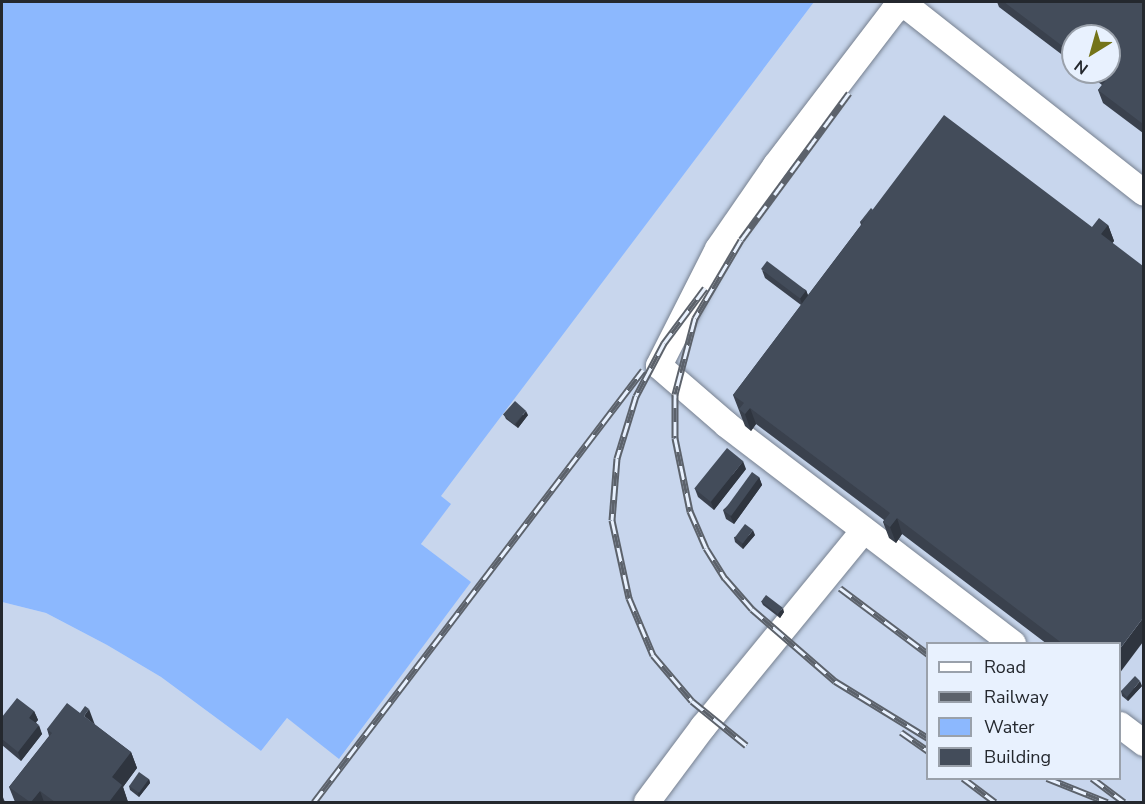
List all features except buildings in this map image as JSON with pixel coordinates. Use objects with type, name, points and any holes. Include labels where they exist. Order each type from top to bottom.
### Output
[{"type":"lane","points":[[1009,642],[727,425],[659,366],[718,249],[776,165],[893,12],[905,3],[1143,193]]},
{"type":"lane","points":[[647,802],[703,727],[864,530]]},
{"type":"lane","points":[[1121,726],[1143,743]]},
{"type":"shaded area","points":[[814,2],[1143,2],[1143,802],[2,802],[2,602],[46,613],[107,645],[161,677],[261,751],[287,718],[340,758],[470,582],[421,544],[450,504],[440,496]]},
{"type":"water","points":[[2,2],[814,2],[441,496],[451,504],[421,544],[471,582],[339,759],[287,718],[261,751],[161,677],[107,645],[46,613],[2,602]]},
{"type":"railway","points":[[849,93],[741,240],[695,318],[675,394],[675,438],[690,511],[706,548],[725,578],[752,609],[835,681],[926,737]]},
{"type":"railway","points":[[705,288],[664,343],[636,396],[617,458],[612,520],[629,598],[653,655],[692,701],[746,745]]},
{"type":"railway","points":[[314,802],[643,370]]},
{"type":"railway","points":[[840,588],[926,652]]},
{"type":"railway","points":[[901,732],[926,750]]},
{"type":"railway","points":[[966,780],[995,802]]},
{"type":"railway","points":[[1052,780],[1107,802]]},
{"type":"railway","points":[[1095,780],[1124,802]]}]
